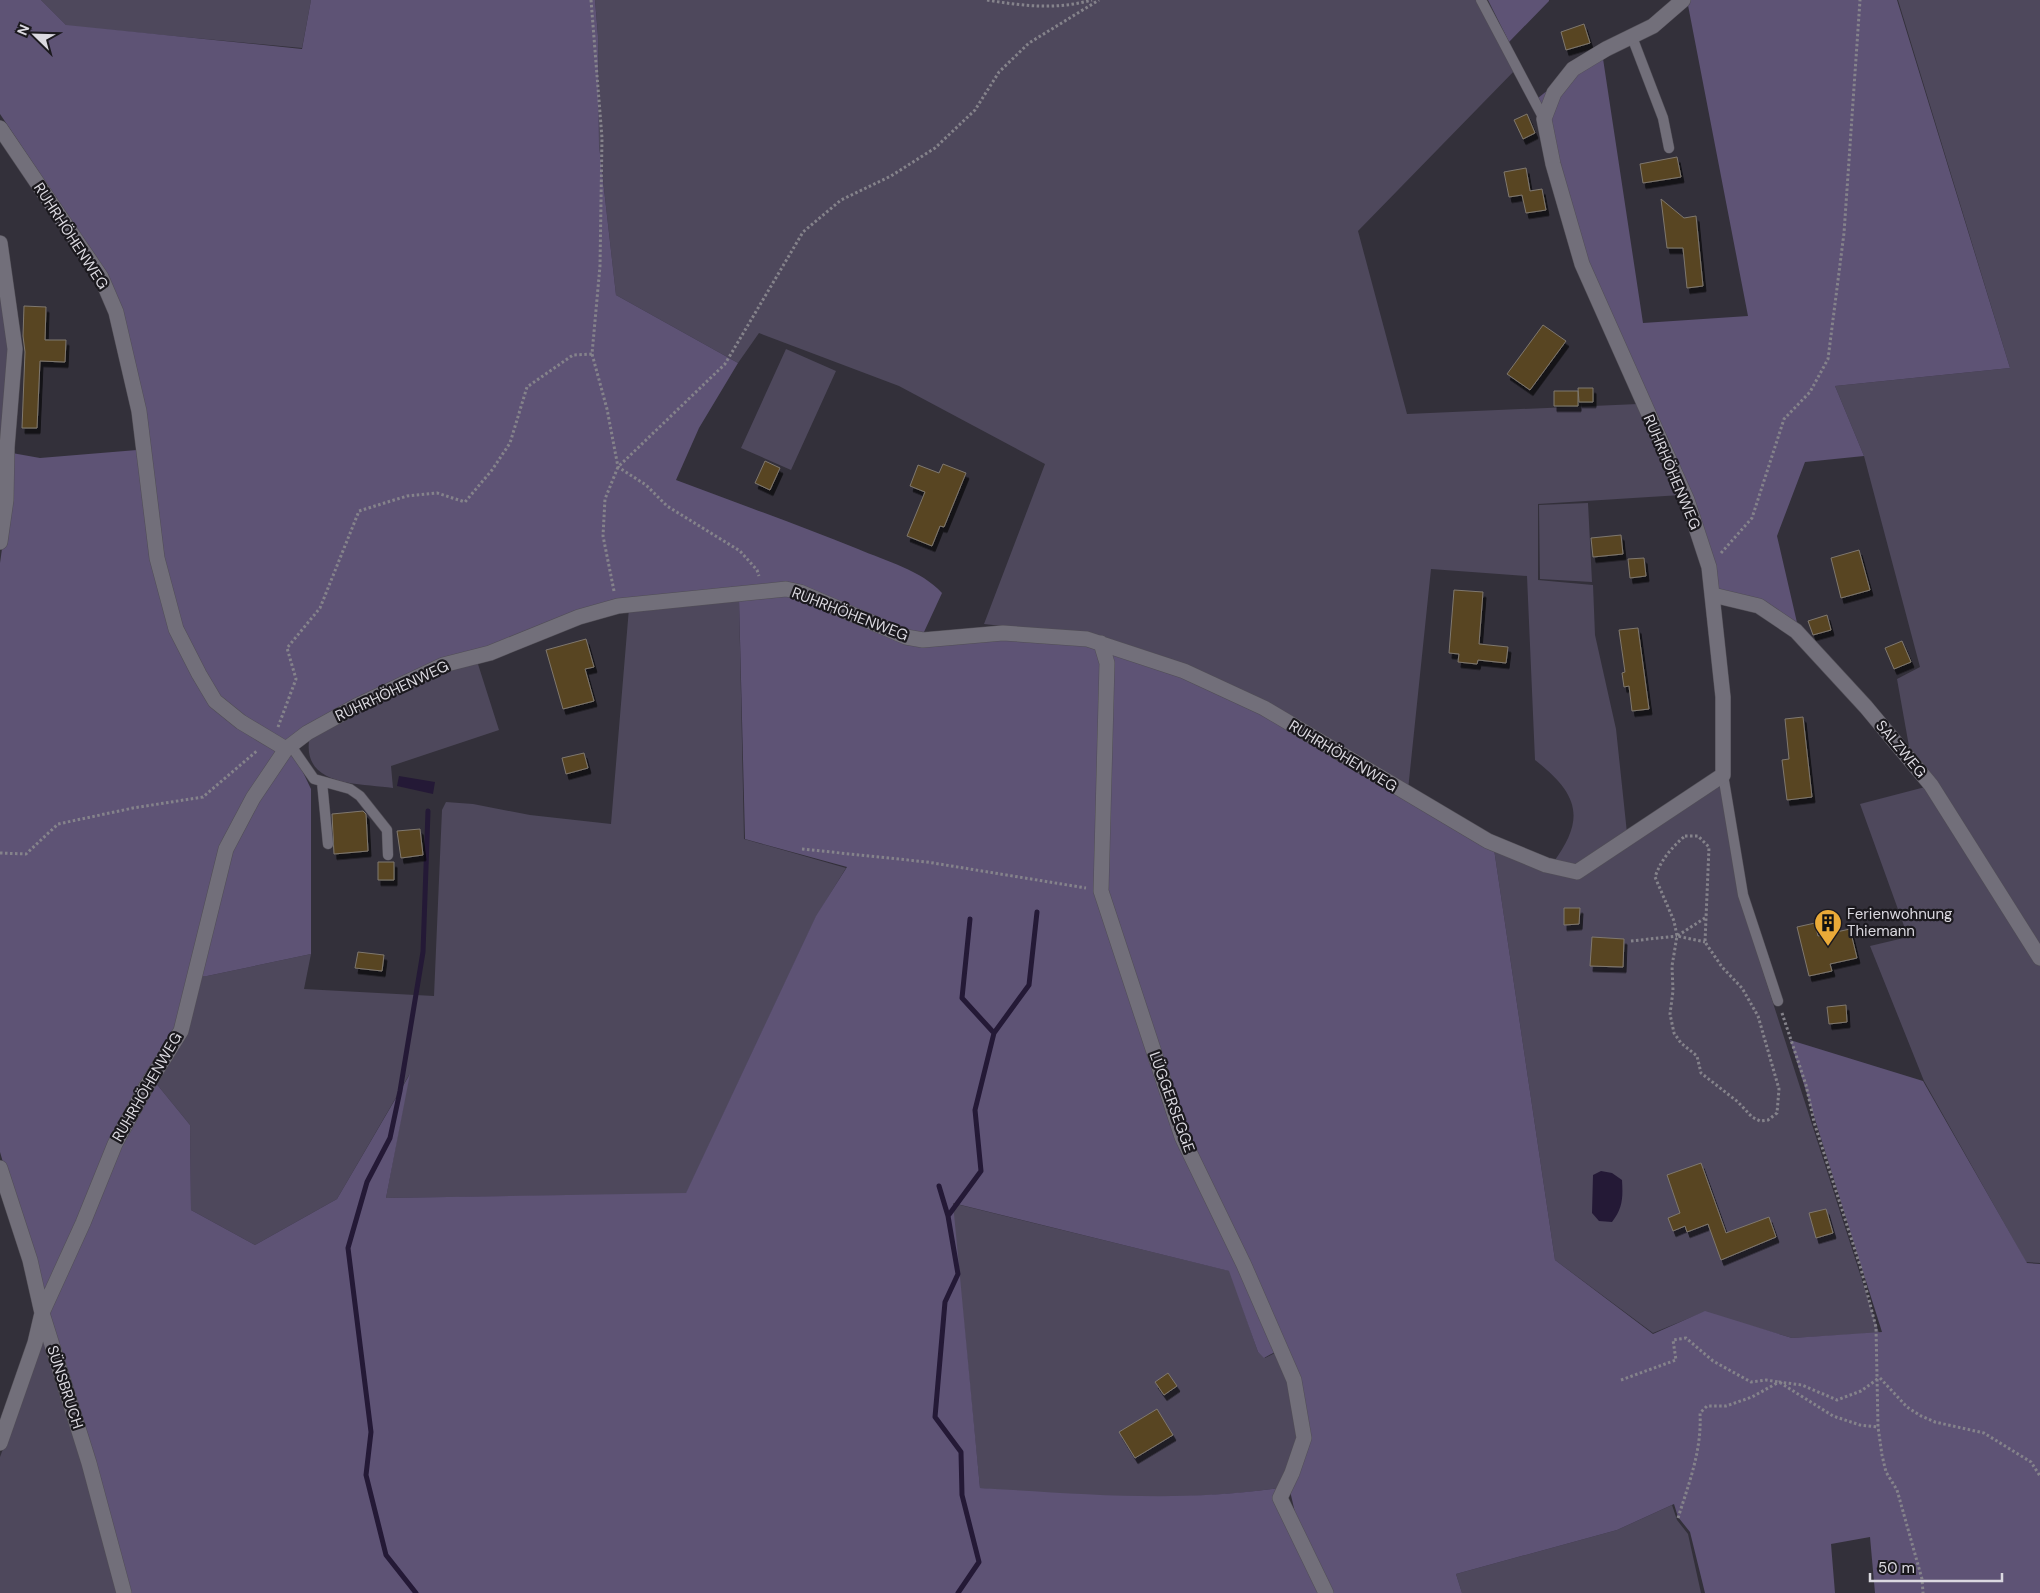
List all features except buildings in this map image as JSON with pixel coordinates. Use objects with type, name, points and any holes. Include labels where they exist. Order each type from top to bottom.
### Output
[{"type":"street","points":[[1544,119],[1554,93],[1573,69],[1606,49],[1652,26],[1683,0]]},
{"type":"street","name":"RUHRHÖHENWEG","points":[[42,1313],[83,1224],[115,1144],[146,1087],[181,1030],[226,849],[253,798],[288,747],[307,733],[356,706],[443,665],[490,653],[579,617],[618,606],[764,590],[800,592],[906,636],[923,640],[1003,633],[1087,639],[1101,642],[1184,671],[1264,708],[1479,837],[1523,856],[1570,872],[1582,870],[1628,837],[1723,775],[1723,697],[1709,567],[1687,500],[1582,264],[1553,164],[1544,119]]},
{"type":"street","name":"RUHRHÖHENWEG","points":[[0,128],[100,277],[116,312],[138,411],[157,558],[176,629],[199,674],[215,700],[241,722],[270,740],[288,747]]},
{"type":"street","points":[[0,243],[15,349],[3,452],[6,500],[0,542]]},
{"type":"street","name":"SALZWEG","points":[[1713,595],[1760,606],[1796,631],[1866,707],[1931,785],[2040,958]]},
{"type":"street","name":"LÜGGERSEGGE","points":[[1101,642],[1107,662],[1101,891],[1182,1138],[1248,1273],[1294,1380],[1304,1438],[1292,1473],[1280,1498],[1326,1593]]},
{"type":"street","points":[[0,1168],[30,1260],[42,1313]]},
{"type":"street","name":"SÜNSBRUCH","points":[[0,1443],[35,1343],[42,1313]]},
{"type":"street","name":"SÜNSBRUCH","points":[[42,1313],[89,1463],[124,1593]]},
{"type":"lane","name":"RUHRHÖHENWEG","points":[[1481,0],[1544,119]]},
{"type":"lane","points":[[1632,37],[1663,118],[1669,148]]},
{"type":"lane","points":[[288,747],[314,778],[350,789],[360,796],[387,830],[388,855]]},
{"type":"lane","points":[[1723,775],[1743,895],[1778,1001]]},
{"type":"lane","points":[[322,782],[328,844]]},
{"type":"path","points":[[591,0],[596,60],[596,94],[602,138],[600,266],[592,354],[607,409],[618,467],[646,485],[666,506],[740,551],[757,570],[764,590]]},
{"type":"path","points":[[987,0],[1045,7],[1062,7],[1092,0]]},
{"type":"path","points":[[618,606],[610,579],[604,536],[604,499],[618,467],[725,364],[803,232],[841,200],[891,176],[935,148],[975,110],[999,72],[1029,43],[1099,0]]},
{"type":"path","points":[[1709,567],[1752,518],[1784,419],[1810,392],[1828,359],[1844,233],[1860,0]]},
{"type":"path","points":[[0,853],[26,854],[58,824],[133,808],[203,797],[270,740],[284,715],[296,678],[287,648],[320,608],[359,511],[407,496],[437,493],[465,502],[492,470],[510,443],[527,387],[573,355],[592,354]]},
{"type":"path","points":[[1685,836],[1698,836],[1709,847],[1706,918],[1705,942],[1722,967],[1742,988],[1758,1016],[1779,1089],[1777,1113],[1768,1120],[1760,1121],[1752,1118],[1738,1102],[1701,1073],[1697,1056],[1681,1043],[1674,1032],[1670,1014],[1673,991],[1672,966],[1677,936],[1674,921],[1655,877],[1659,865],[1673,846],[1685,836]]},
{"type":"path","points":[[802,849],[927,862],[1101,891]]},
{"type":"path","points":[[1677,936],[1706,918]]},
{"type":"path","points":[[1630,941],[1677,936],[1705,942]]},
{"type":"path","points":[[1778,1001],[1806,1085],[1814,1122],[1862,1269],[1876,1327],[1879,1378],[1878,1427],[1886,1472],[1897,1490],[1922,1579],[1923,1593]]},
{"type":"path","points":[[1621,1380],[1676,1360],[1673,1340],[1686,1338],[1713,1361],[1751,1382],[1766,1380],[1802,1385],[1836,1400],[1861,1391],[1879,1378]]},
{"type":"path","points":[[1879,1378],[1907,1407],[1921,1416],[1935,1422],[1984,1433],[2031,1462],[2040,1476]]},
{"type":"path","points":[[1779,1382],[1833,1416],[1860,1425],[1878,1427]]},
{"type":"path","points":[[1678,1518],[1695,1464],[1701,1433],[1700,1413],[1706,1406],[1726,1406],[1752,1397],[1779,1382]]},
{"type":"shaded area","points":[[0,0],[41,0],[66,25],[302,49],[311,0],[595,0],[598,36],[599,145],[616,295],[738,363],[699,428],[676,480],[903,567],[924,578],[942,593],[924,632],[910,633],[799,588],[579,615],[305,732],[224,848],[176,1030],[155,1082],[190,1125],[191,1210],[255,1245],[337,1199],[410,1074],[386,1198],[686,1193],[816,916],[847,867],[745,839],[739,599],[791,593],[909,641],[972,636],[1092,644],[1181,674],[1263,711],[1494,849],[1555,1260],[1653,1334],[1705,1311],[1792,1338],[1882,1332],[1790,1040],[1923,1081],[2027,1263],[2040,1264],[2040,1593],[1875,1593],[1870,1537],[1831,1544],[1835,1593],[1705,1593],[1690,1532],[1678,1517],[1674,1504],[1617,1530],[1456,1574],[1462,1593],[1327,1593],[1301,1538],[1290,1491],[1309,1436],[1280,1349],[1264,1358],[1258,1352],[1229,1271],[953,1203],[980,1488],[1093,1495],[1167,1496],[1242,1493],[1279,1488],[1323,1593],[127,1593],[0,1152],[0,563],[9,499],[12,453],[40,458],[137,450],[124,354],[106,272],[0,114]]},
{"type":"shaded area","points":[[41,0],[311,0],[302,48],[67,26]]},
{"type":"shaded area","points":[[595,0],[1486,0],[1519,66],[1358,231],[1407,414],[1638,404],[1681,495],[1538,504],[1538,580],[1593,585],[1595,635],[1616,729],[1627,833],[1579,869],[1552,864],[1570,833],[1573,808],[1569,796],[1561,784],[1535,760],[1527,576],[1431,569],[1408,790],[1102,637],[984,624],[1045,464],[899,386],[759,333],[738,363],[616,295],[599,145],[598,35]]},
{"type":"shaded area","points":[[1488,0],[1549,0],[1549,1],[1509,42]]},
{"type":"shaded area","points":[[1687,0],[1897,0],[2010,368],[1835,386],[1864,456],[1805,462],[1777,536],[1798,627],[1715,592],[1690,498],[1585,263],[1538,98],[1583,62],[1602,52],[1643,323],[1748,316]]},
{"type":"shaded area","points":[[1898,0],[2040,0],[2040,953],[1910,752],[1897,679],[1920,667],[1864,456],[1835,386],[2010,368]]},
{"type":"shaded area","points":[[0,281],[9,350],[4,441],[0,440]]},
{"type":"shaded area","points":[[786,349],[836,371],[791,470],[741,448]]},
{"type":"shaded area","points":[[1588,503],[1592,582],[1540,579],[1539,505]]},
{"type":"shaded area","points":[[739,599],[744,839],[846,868],[816,917],[686,1194],[386,1198],[409,1075],[337,1199],[255,1245],[191,1210],[190,1125],[155,1082],[198,976],[207,976],[311,954],[304,989],[434,996],[442,810],[446,802],[473,804],[530,815],[611,824],[629,608]]},
{"type":"shaded area","points":[[477,661],[499,730],[391,766],[393,788],[348,783],[334,779],[322,773],[313,765],[309,752],[310,735],[447,669]]},
{"type":"shaded area","points":[[291,747],[311,789],[311,954],[207,976],[198,976],[229,849]]},
{"type":"shaded area","points":[[399,776],[435,782],[433,794],[397,786]]},
{"type":"shaded area","points":[[1722,785],[1739,897],[1879,1333],[1792,1338],[1704,1312],[1653,1333],[1555,1260],[1494,849],[1582,874]]},
{"type":"shaded area","points":[[1929,786],[2040,965],[2040,1263],[2026,1262],[1924,1081],[1870,946],[1908,937],[1860,804]]},
{"type":"shaded area","points":[[1601,1171],[1612,1173],[1622,1180],[1622,1202],[1612,1222],[1599,1221],[1592,1213],[1593,1175]]},
{"type":"shaded area","points":[[952,1203],[1230,1271],[1258,1352],[1265,1358],[1281,1350],[1301,1440],[1279,1488],[1206,1495],[1130,1497],[1053,1494],[980,1488]]},
{"type":"shaded area","points":[[43,1327],[122,1593],[0,1593],[0,1457],[16,1414]]},
{"type":"shaded area","points":[[1672,1505],[1677,1520],[1688,1534],[1701,1593],[1462,1593],[1456,1574],[1617,1530]]},
{"type":"waterway","points":[[416,1593],[386,1555],[366,1475],[371,1432],[348,1248],[367,1182],[390,1138],[400,1091],[423,952],[428,811]]},
{"type":"waterway","points":[[958,1593],[979,1562],[962,1495],[961,1452],[935,1417],[945,1302],[958,1274],[948,1216],[981,1171],[975,1110],[994,1033],[1029,985],[1037,912]]},
{"type":"waterway","points":[[970,919],[962,998],[994,1033]]},
{"type":"waterway","points":[[939,1186],[948,1216]]},
{"type":"place","name":"Ferienwohnung Thiemann","points":[[1828,947]]}]
